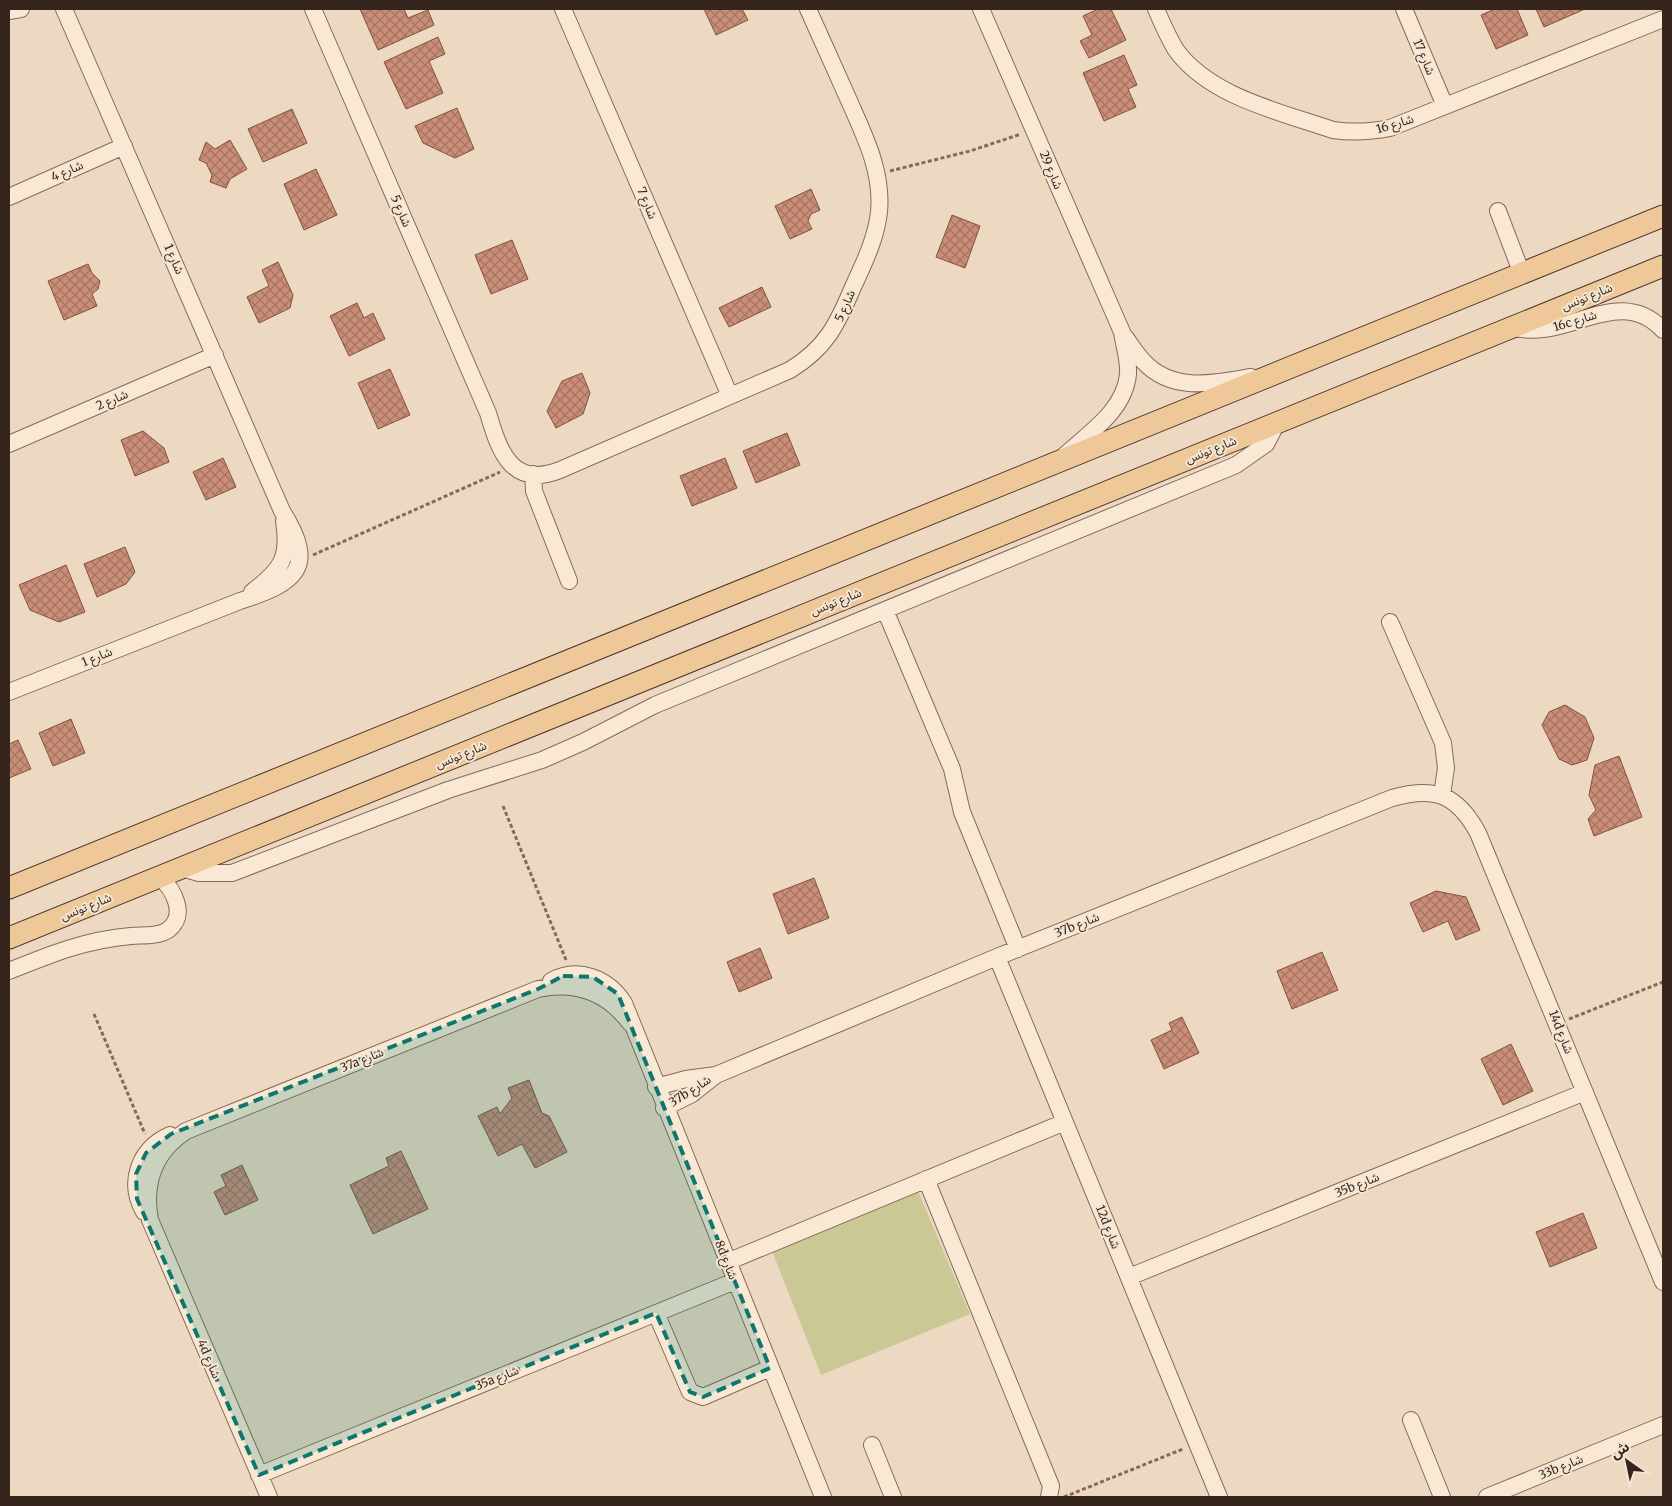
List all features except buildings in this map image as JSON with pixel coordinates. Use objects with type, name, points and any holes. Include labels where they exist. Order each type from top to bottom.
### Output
[{"type":"main road","points":[[9,888],[1663,216]]},
{"type":"main road","name":"شارع تونس","points":[[9,938],[1663,266]]},
{"type":"street","points":[[9,11],[21,9]]},
{"type":"street","name":"شارع 1","points":[[9,692],[240,600],[280,587],[290,577],[299,561],[297,538],[282,511],[64,9]]},
{"type":"street","name":"شارع 5","points":[[313,9],[488,413],[499,449],[513,466],[533,474],[552,473],[790,370],[817,351],[832,333],[871,247],[876,230],[880,194],[877,172],[868,146],[808,9]]},
{"type":"street","name":"شارع 7","points":[[563,9],[730,396]]},
{"type":"street","name":"شارع 29","points":[[981,9],[1122,332],[1128,364],[1128,375],[1123,395],[1113,411],[1058,462]]},
{"type":"street","name":"شارع 16","points":[[1156,9],[1177,51],[1198,73],[1212,83],[1242,98],[1333,130],[1376,131],[1446,106],[1658,16]]},
{"type":"street","name":"شارع 17","points":[[1404,9],[1446,106]]},
{"type":"street","name":"شارع 4","points":[[9,197],[124,146]]},
{"type":"street","points":[[1498,211],[1522,274]]},
{"type":"street","name":"16c شارع","points":[[1511,328],[1548,329],[1610,311],[1636,314],[1648,319],[1663,330]]},
{"type":"street","name":"شارع 29","points":[[1122,332],[1150,368],[1180,382],[1208,384],[1276,374]]},
{"type":"street","name":"شارع 2","points":[[9,444],[215,355]]},
{"type":"street","name":"شارع 5","points":[[488,413],[511,449],[525,461],[544,464],[578,461]]},
{"type":"street","points":[[182,868],[199,873],[232,873],[448,790],[542,760],[655,705],[1236,465],[1266,444],[1277,423]]},
{"type":"street","points":[[533,474],[534,491],[569,581]]},
{"type":"street","name":"شارع 1","points":[[240,600],[268,581],[282,563],[287,538],[282,511]]},
{"type":"street","points":[[885,610],[952,769],[962,812],[1018,949]]},
{"type":"street","points":[[1390,622],[1442,743],[1446,768],[1442,794]]},
{"type":"street","name":"37b شارع","points":[[656,1087],[686,1079],[716,1075],[997,957],[1392,798],[1417,793],[1442,794]]},
{"type":"street","name":"14d شارع","points":[[1442,794],[1464,810],[1478,833],[1663,1282]]},
{"type":"street","points":[[9,971],[72,946],[121,937],[155,934],[169,930],[177,918],[178,911],[174,895],[160,876]]},
{"type":"street","name":"12d شارع","points":[[997,957],[1219,1497]]},
{"type":"street","name":"37a شارع","points":[[145,1169],[151,1147],[171,1134],[186,1131],[538,989],[554,979],[572,975],[591,984]]},
{"type":"street","name":"37a شارع","points":[[538,989],[591,984]]},
{"type":"street","name":"8d شارع","points":[[591,984],[630,1023],[823,1497]]},
{"type":"street","name":"37b شارع","points":[[664,1108],[692,1094],[716,1075]]},
{"type":"street","name":"35b شارع","points":[[1128,1277],[1585,1092]]},
{"type":"street","points":[[727,1262],[1065,1122]]},
{"type":"street","name":"37a شارع","points":[[145,1169],[169,1144],[186,1131]]},
{"type":"street","name":"4d شارع","points":[[145,1169],[136,1182],[137,1199],[150,1220],[269,1497]]},
{"type":"street","points":[[926,1179],[1051,1486],[1049,1497]]},
{"type":"street","name":"35a شارع","points":[[259,1475],[735,1281]]},
{"type":"street","points":[[656,1313],[690,1392],[703,1397],[770,1368]]},
{"type":"street","points":[[1412,1420],[1442,1497]]},
{"type":"street","name":"33b شارع","points":[[1487,1497],[1663,1425]]},
{"type":"street","points":[[872,1445],[888,1496]]},
{"type":"path","points":[[877,172],[899,170],[970,151],[1034,129]]},
{"type":"path","points":[[299,561],[513,466]]},
{"type":"path","points":[[503,806],[572,975]]},
{"type":"path","points":[[1557,1024],[1663,982]]},
{"type":"path","points":[[94,1014],[151,1147]]},
{"type":"path","points":[[1063,1497],[1196,1443]]},
{"type":"highlighted area","points":[[563,976],[593,977],[618,994],[770,1368],[703,1397],[690,1392],[656,1313],[259,1475],[137,1199],[136,1174],[146,1153],[171,1134],[538,989]]},
{"type":"shaded area","points":[[918,1191],[970,1314],[821,1375],[772,1251]]}]
